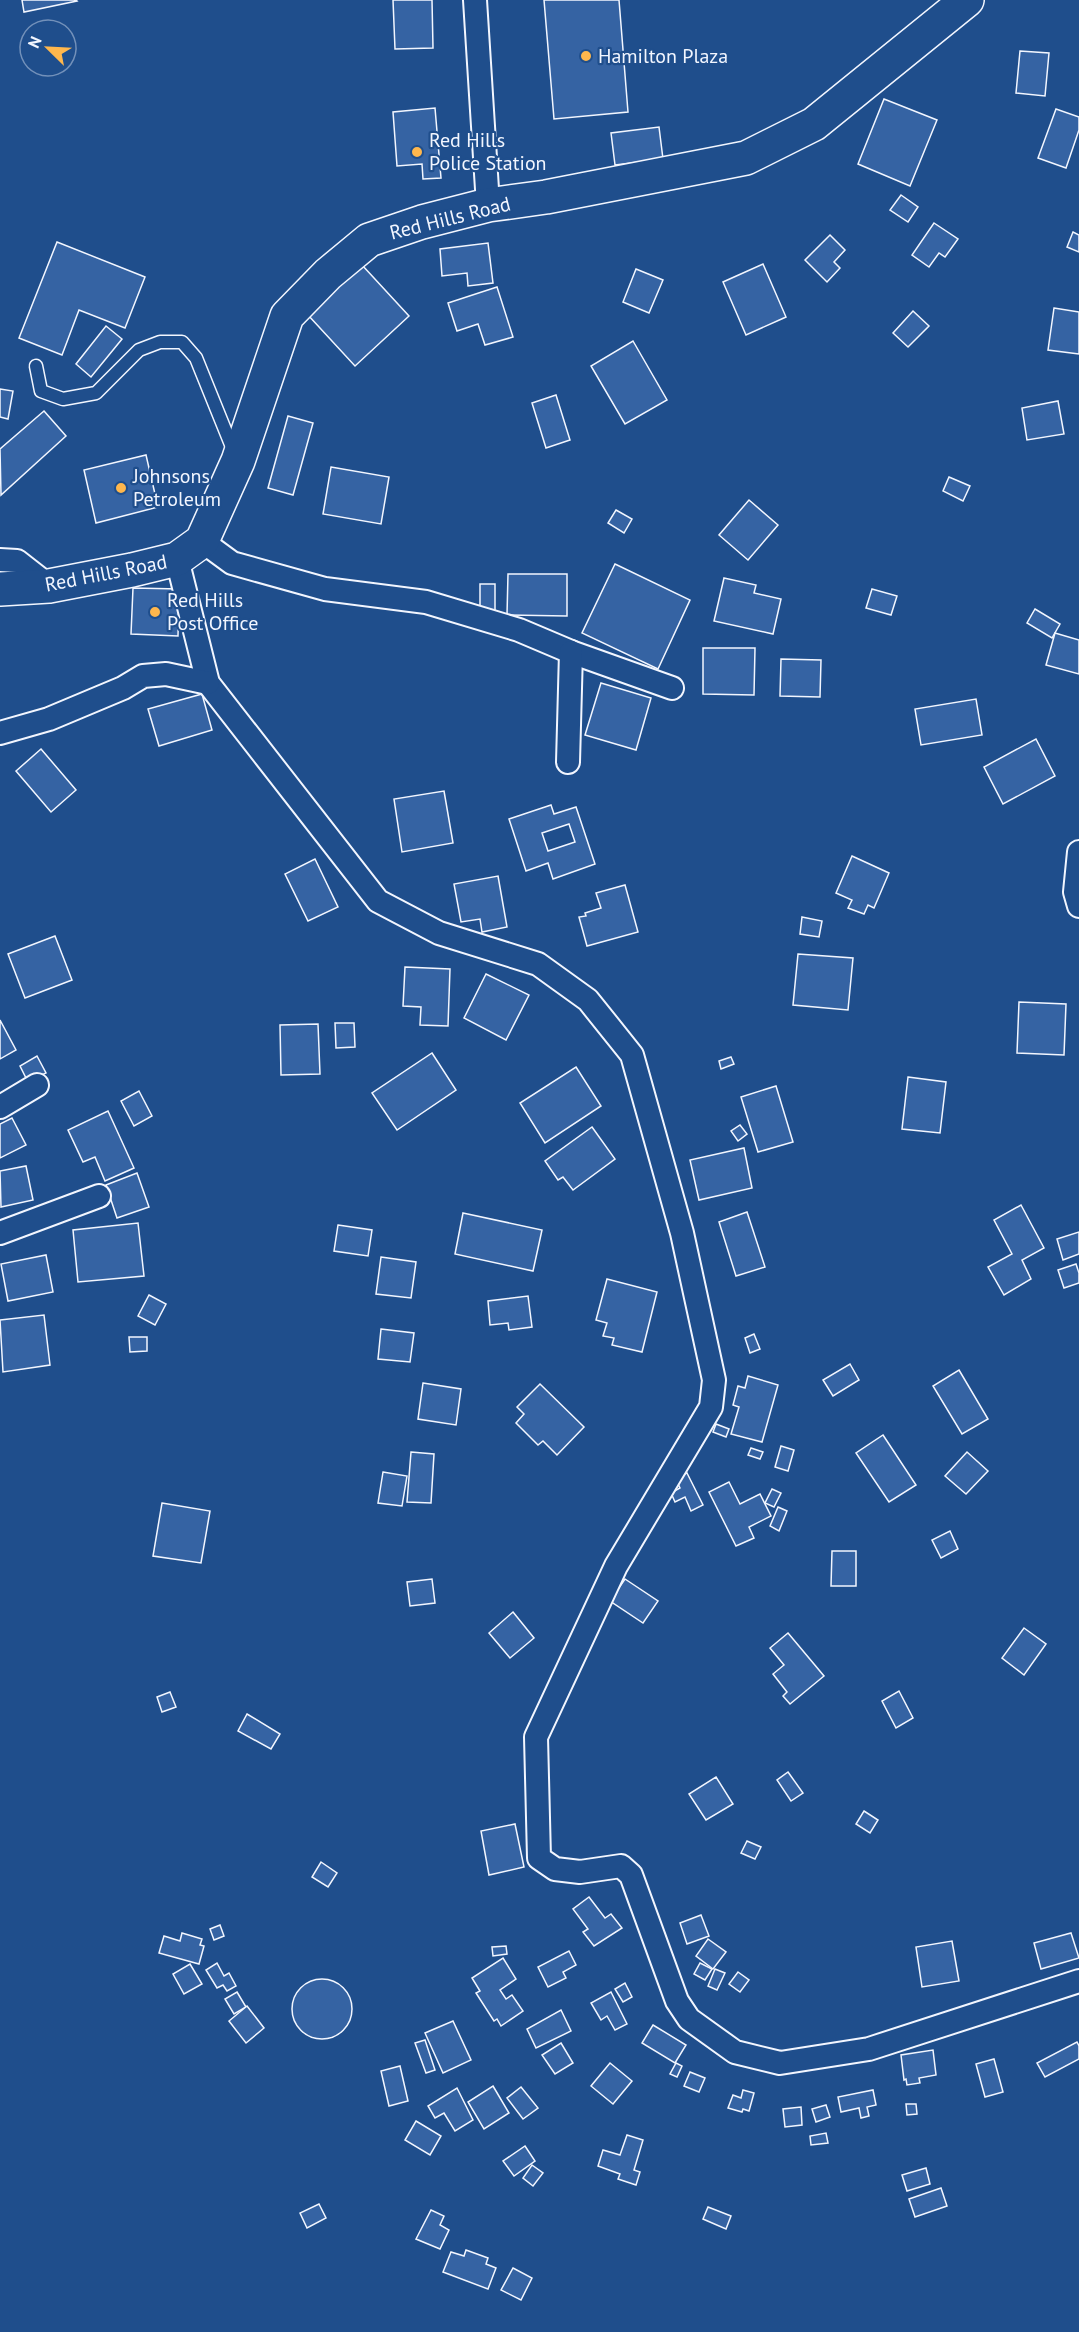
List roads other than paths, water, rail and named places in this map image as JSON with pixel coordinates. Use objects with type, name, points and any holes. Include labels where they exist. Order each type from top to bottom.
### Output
[{"type":"main road","name":"Red Hills Road","points":[[0,589],[48,586],[132,570],[190,550],[238,461],[287,316],[369,240],[422,222],[488,205],[546,197],[746,158],[814,124],[967,0]]},
{"type":"street","points":[[475,0],[488,205]]},
{"type":"street","points":[[672,688],[571,652],[519,630],[426,602],[325,590],[190,550],[208,683],[378,901],[439,933],[538,964],[588,1000],[632,1055],[682,1233],[714,1380],[711,1407],[616,1566],[536,1737],[539,1858],[555,1869],[580,1872],[621,1866],[632,1875],[677,2001],[688,2019],[735,2052],[780,2063],[869,2049],[1079,1981]]},
{"type":"street","points":[[0,560],[17,561],[48,586]]},
{"type":"street","points":[[568,762],[571,652]]},
{"type":"street","points":[[0,733],[49,719],[123,688],[143,676],[166,674],[208,683]]},
{"type":"street","points":[[1079,852],[1075,892],[1079,906]]},
{"type":"street","points":[[0,1107],[37,1084]]},
{"type":"street","points":[[0,1233],[99,1196]]},
{"type":"lane","points":[[36,366],[41,391],[63,399],[96,393],[139,350],[160,342],[182,342],[196,358],[238,461]]},
{"type":"place","name":"Hamilton Plaza","points":[[586,56]]},
{"type":"place","name":"Red Hills Police Station","points":[[417,152]]},
{"type":"place","name":"Johnsons Petroleum","points":[[121,488]]},
{"type":"place","name":"Red Hills Post Office","points":[[155,612]]}]
